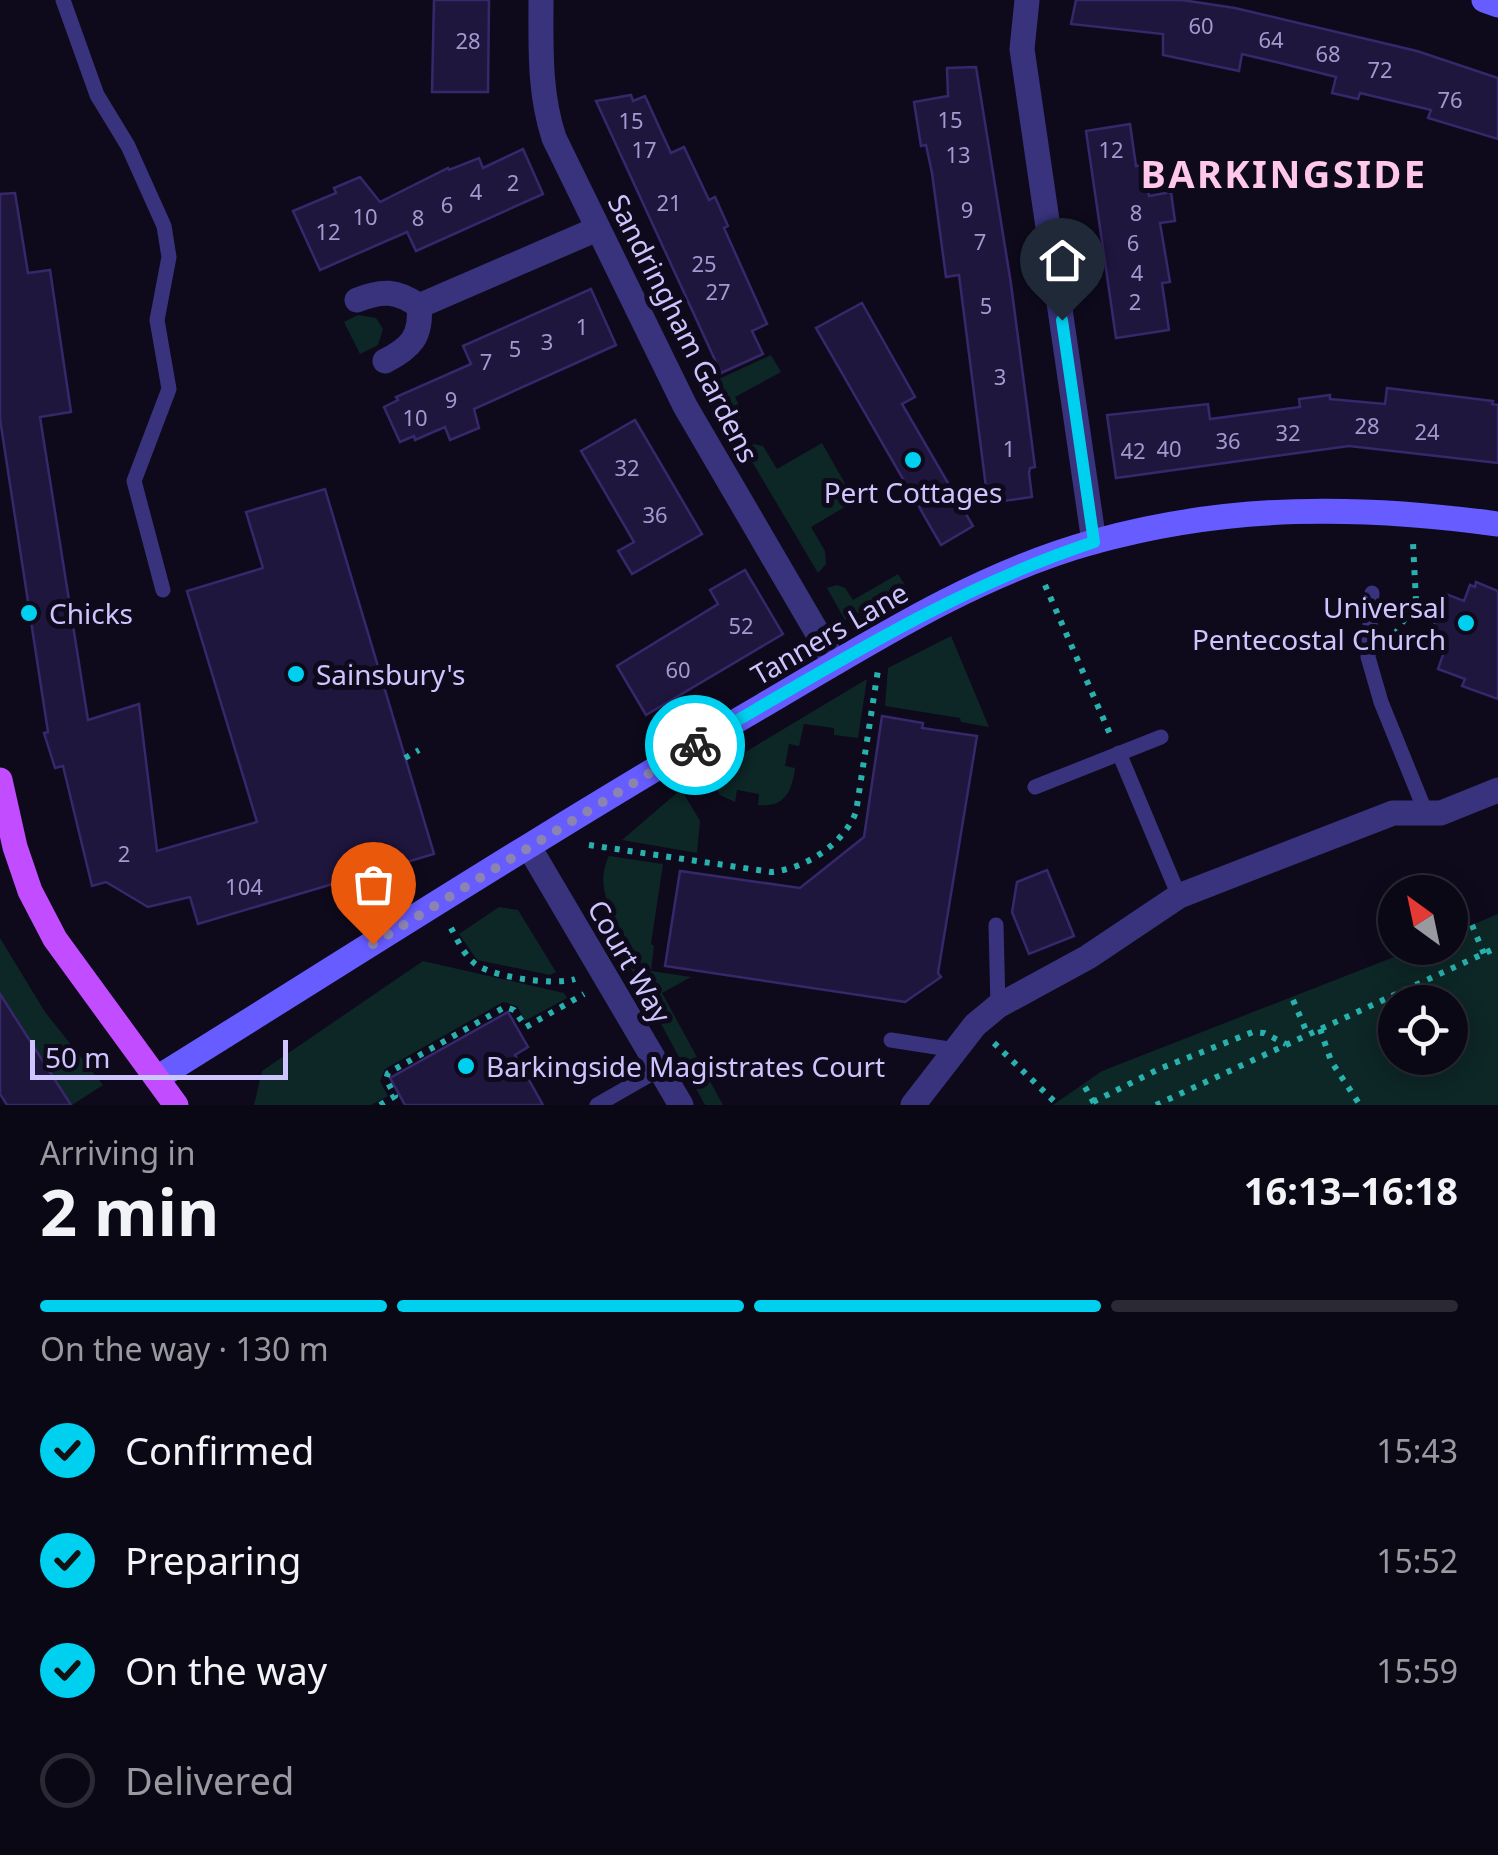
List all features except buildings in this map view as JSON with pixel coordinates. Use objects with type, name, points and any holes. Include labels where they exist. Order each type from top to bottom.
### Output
[{"type":"main road","points":[[0,780],[8,850],[54,939],[176,1105]]},
{"type":"street","name":"Sandringham Gardens","points":[[541,0],[544,108],[554,138],[685,406],[835,664]]},
{"type":"street","points":[[1027,0],[1022,50],[1094,542]]},
{"type":"street","points":[[1484,0],[1498,4]]},
{"type":"street","points":[[419,306],[597,229]]},
{"type":"street","points":[[357,300],[374,293],[392,292],[419,306]]},
{"type":"street","points":[[385,361],[406,350],[418,337],[419,306]]},
{"type":"street","name":"Tanners Lane","points":[[157,1078],[536,842],[835,664],[957,596],[1034,562],[1094,542],[1164,526],[1282,511],[1412,512],[1498,524]]},
{"type":"street","points":[[913,1105],[975,1025],[998,1006],[1088,958],[1179,896],[1393,813],[1442,813],[1498,790]]},
{"type":"street","name":"Court Way","points":[[536,842],[602,974],[681,1105]]},
{"type":"lane","points":[[63,0],[97,95],[128,146],[164,226],[169,257],[157,320],[168,390],[134,480],[163,590]]},
{"type":"lane","points":[[1372,593],[1368,656],[1381,702],[1426,813]]},
{"type":"lane","points":[[1035,787],[1161,737]]},
{"type":"lane","points":[[1119,753],[1179,896]]},
{"type":"lane","points":[[996,925],[998,1006]]},
{"type":"lane","points":[[891,1040],[955,1050]]},
{"type":"lane","points":[[597,1105],[658,1070]]},
{"type":"path","points":[[1368,656],[1391,641],[1416,601],[1412,512]]},
{"type":"path","points":[[1034,562],[1119,753]]},
{"type":"path","points":[[536,842],[772,872],[801,865],[842,837],[856,812],[883,636]]},
{"type":"path","points":[[406,758],[418,750]]},
{"type":"path","points":[[436,904],[469,959],[482,969],[560,983],[602,974]]},
{"type":"path","points":[[1472,925],[1484,954]]},
{"type":"path","points":[[1156,1105],[1498,947]]},
{"type":"path","points":[[380,1105],[395,1096],[386,1079],[388,1073],[506,1008],[514,1010],[526,1026],[602,974]]},
{"type":"path","points":[[1293,1000],[1308,1035]]},
{"type":"path","points":[[975,1025],[1058,1105]]},
{"type":"path","points":[[1320,1029],[1331,1061],[1357,1103]]},
{"type":"path","points":[[1084,1086],[1094,1104],[1159,1069],[1253,1032],[1287,1044]]},
{"type":"green space","points":[[358,315],[376,318],[383,329],[378,345],[360,354],[344,322]]},
{"type":"green space","points":[[771,355],[781,372],[735,397],[741,410],[740,419],[732,426],[708,384]]},
{"type":"green space","points":[[822,443],[855,501],[811,527],[825,551],[826,564],[818,573],[744,448],[763,446],[777,469]]},
{"type":"green space","points":[[898,574],[906,587],[845,620],[827,588],[845,588],[853,600]]},
{"type":"green space","points":[[951,636],[989,727],[961,722],[960,718],[885,706],[888,668]]},
{"type":"green space","points":[[867,679],[858,738],[834,735],[834,728],[804,724],[799,746],[789,744],[785,766],[795,768],[792,784],[781,801],[758,805],[759,794],[737,790],[735,802],[720,795],[711,780],[712,772]]},
{"type":"green space","points":[[678,792],[684,794],[700,821],[697,853],[622,840]]},
{"type":"green space","points":[[609,856],[663,864],[651,944],[651,971],[691,977],[662,993],[723,1105],[705,1105],[628,963],[637,958],[605,896],[604,869]]},
{"type":"green space","points":[[499,907],[518,910],[556,972],[550,975],[477,960],[459,934]]},
{"type":"green space","points":[[1498,914],[1498,1105],[1053,1105],[1102,1071],[1378,963],[1468,965],[1468,926]]},
{"type":"green space","points":[[0,938],[45,1012],[103,1085],[72,1105],[62,1105],[47,1067],[0,994]]},
{"type":"green space","points":[[423,961],[564,993],[567,998],[525,1021],[517,1006],[503,1002],[385,1069],[380,1081],[388,1096],[371,1105],[254,1105],[262,1071]]},
{"type":"way so far","points":[[373,944],[695,745]]},
{"type":"place","name":"Pert Cottages","points":[[913,460]]},
{"type":"place","name":"Chicks","points":[[29,613]]},
{"type":"place","name":"Universal Pentecostal Church","points":[[1466,623]]},
{"type":"place","name":"Sainsbury's","points":[[296,674]]},
{"type":"place","name":"Barkingside Magistrates Court","points":[[466,1066]]},
{"type":"district","name":"BARKINGSIDE","points":[[1284,173]]},
{"type":"route","points":[[695,745],[957,596],[1034,562],[1094,542],[1062,320]]}]
